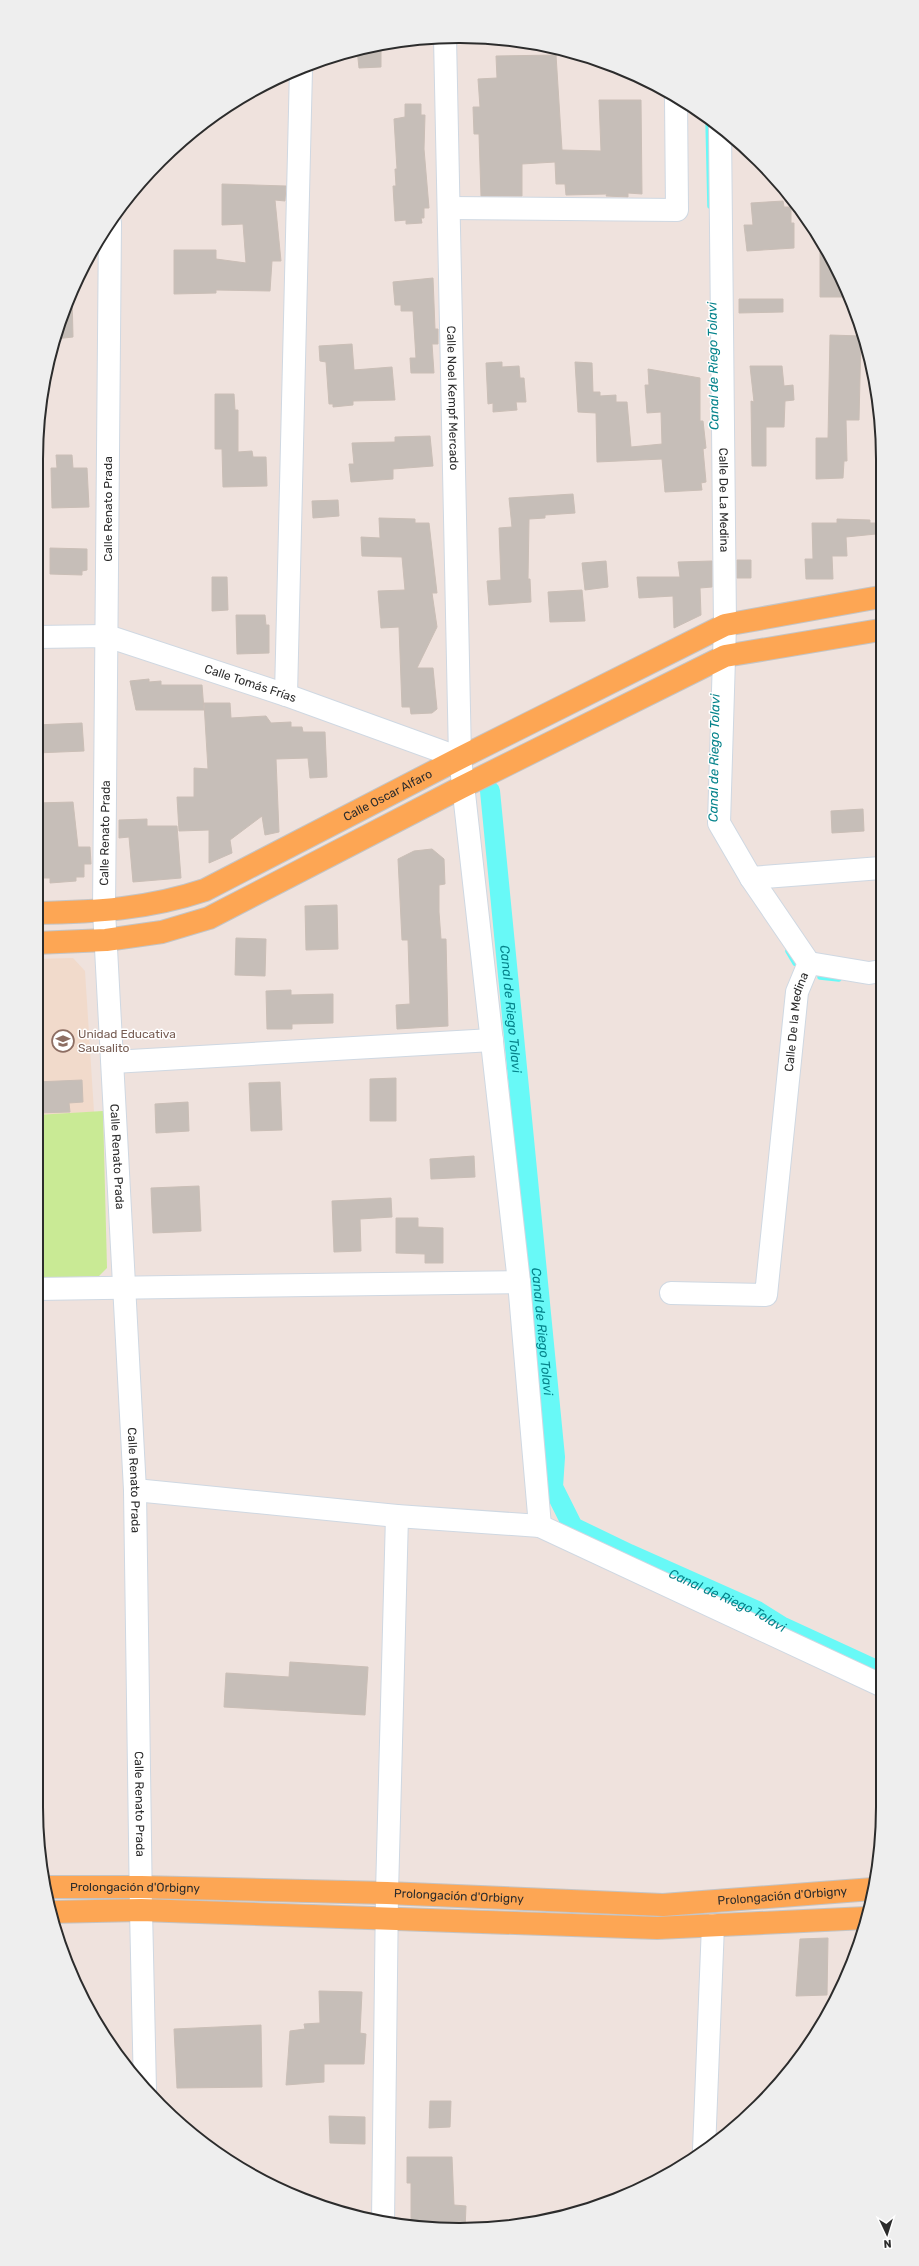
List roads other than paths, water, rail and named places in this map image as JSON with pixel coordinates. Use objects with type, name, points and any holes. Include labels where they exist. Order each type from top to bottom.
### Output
[{"type":"main road","name":"Calle Oscar Alfaro","points":[[43,913],[104,912],[177,899],[205,890],[460,758],[725,626],[876,598]]},
{"type":"main road","points":[[43,943],[106,940],[162,932],[209,918],[462,787],[725,656],[876,631]]},
{"type":"main road","name":"Prolongación d'Orbigny","points":[[51,1887],[141,1887],[387,1893],[663,1905],[868,1889]]},
{"type":"main road","name":"Prolongación d'Orbigny","points":[[57,1912],[141,1910],[657,1928],[861,1918]]},
{"type":"street","name":"Calle Noel Kempf Mercado","points":[[445,44],[460,758],[462,787],[519,1282],[540,1526]]},
{"type":"street","points":[[286,695],[301,75]]},
{"type":"street","points":[[449,208],[677,210],[676,104]]},
{"type":"street","name":"Calle De La Medina","points":[[720,135],[725,656]]},
{"type":"street","name":"Calle Renato Prada","points":[[110,233],[104,912],[135,1490],[145,2079]]},
{"type":"street","name":"Calle Tomás Frías","points":[[43,637],[107,636],[286,695],[460,758]]},
{"type":"street","name":"Calle De la Medina","points":[[671,1293],[766,1295],[797,992],[809,963],[751,878],[719,823],[725,656]]},
{"type":"street","points":[[751,878],[876,868]]},
{"type":"street","points":[[809,963],[876,972]]},
{"type":"street","points":[[113,1062],[492,1040]]},
{"type":"street","points":[[43,1289],[519,1282]]},
{"type":"street","points":[[135,1490],[397,1516],[540,1526],[876,1683]]},
{"type":"street","points":[[383,2216],[387,1893],[397,1516]]},
{"type":"street","points":[[704,2143],[713,1925]]},
{"type":"waterway","name":"Canal de Riego Tolavi","points":[[708,125],[710,206]]},
{"type":"waterway","name":"Canal de Riego Tolavi","points":[[490,791],[555,1457],[553,1487],[573,1527],[629,1554],[757,1611],[781,1626],[876,1670]]},
{"type":"waterway","name":"Canal de Riego Tolavi","points":[[788,951],[795,963]]},
{"type":"waterway","name":"Canal de Riego Tolavi","points":[[820,977],[839,979]]},
{"type":"place","name":"Unidad Educativa Sausalito","points":[[63,1041]]}]
